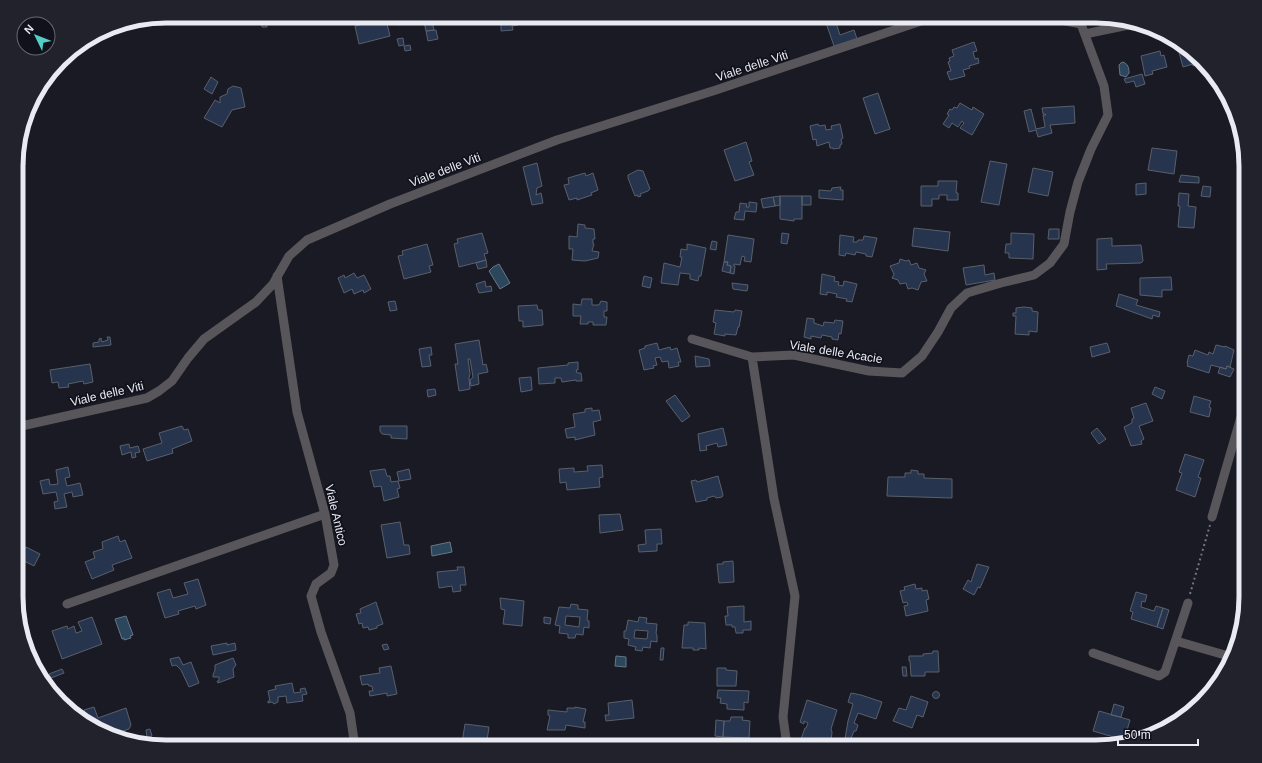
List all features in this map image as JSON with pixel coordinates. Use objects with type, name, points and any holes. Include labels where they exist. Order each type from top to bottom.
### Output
[{"type":"street","name":"Viale delle Viti","points":[[23,426],[147,398],[160,391],[172,381],[188,358],[204,339],[256,302],[273,284],[289,256],[307,240],[390,204],[557,140],[716,90],[915,23]]},
{"type":"street","name":"Viale delle Acacie","points":[[692,339],[752,357],[794,355],[869,370],[902,373],[922,356],[938,332],[951,308],[967,293],[1001,283],[1034,276],[1050,263],[1064,244],[1078,182],[1091,149],[1108,115],[1104,86],[1081,23]]},
{"type":"street","points":[[1085,34],[1123,26]]},
{"type":"street","name":"Viale Antico","points":[[277,276],[297,412],[325,514],[334,565],[331,573],[316,584],[311,596],[321,632],[350,713],[354,740]]},
{"type":"street","points":[[752,357],[774,499],[795,596],[783,717],[787,740]]},
{"type":"street","points":[[1212,517],[1239,424]]},
{"type":"street","points":[[67,604],[325,514]]},
{"type":"street","points":[[1093,653],[1159,676],[1165,672],[1188,603]]},
{"type":"street","points":[[1176,641],[1226,656]]},
{"type":"path","points":[[1188,603],[1212,517]]},
{"type":"water","points":[[1122,62],[1126,63],[1128,68],[1129,73],[1126,77],[1120,75],[1119,65]]},
{"type":"water","points":[[499,264],[510,283],[500,289],[489,271]]},
{"type":"water","points":[[450,542],[452,552],[432,556],[431,546]]},
{"type":"water","points":[[126,616],[133,635],[130,636],[131,638],[124,640],[124,638],[122,639],[115,619]]},
{"type":"water","points":[[616,656],[626,657],[626,667],[615,666]]},
{"type":"building","points":[[261,23],[267,23],[267,27],[262,27]]},
{"type":"building","points":[[360,23],[387,23],[390,36],[359,44],[355,26],[360,25]]},
{"type":"building","points":[[424,23],[432,23],[434,30],[426,31]]},
{"type":"building","points":[[501,23],[518,23],[518,25],[512,26],[513,30],[501,31]]},
{"type":"building","points":[[826,23],[836,23],[840,35],[854,30],[857,39],[834,46]]},
{"type":"building","points":[[436,30],[438,39],[428,41],[426,31]]},
{"type":"building","points":[[403,38],[404,45],[399,46],[397,39]]},
{"type":"building","points":[[974,42],[977,51],[973,52],[975,59],[978,58],[979,63],[969,66],[970,68],[963,70],[965,76],[950,80],[947,72],[951,71],[948,62],[950,61],[949,58],[954,56],[952,50]]},
{"type":"building","points":[[410,45],[411,50],[405,51],[404,46]]},
{"type":"building","points":[[1178,49],[1197,65],[1183,67]]},
{"type":"building","points":[[1160,51],[1161,56],[1164,55],[1167,67],[1152,71],[1153,74],[1145,76],[1141,56]]},
{"type":"building","points":[[1142,74],[1145,84],[1136,87],[1134,81],[1126,83],[1124,79]]},
{"type":"building","points":[[211,77],[218,82],[212,94],[204,89]]},
{"type":"building","points":[[233,86],[241,88],[245,107],[232,110],[222,127],[204,118],[215,100],[220,103],[220,97],[227,94],[228,89]]},
{"type":"building","points":[[878,93],[890,129],[875,134],[863,98]]},
{"type":"building","points":[[960,103],[972,110],[973,107],[984,114],[972,135],[960,128],[964,123],[962,121],[958,127],[952,123],[949,128],[943,124],[949,115],[947,114],[950,109],[952,110],[954,107],[957,108]]},
{"type":"building","points":[[1074,106],[1075,123],[1050,125],[1052,133],[1038,137],[1036,130],[1029,132],[1024,111],[1031,109],[1036,129],[1045,127],[1043,115],[1046,115],[1043,114],[1042,108]]},
{"type":"building","points":[[818,124],[819,126],[825,125],[826,130],[832,129],[831,126],[840,124],[843,138],[841,139],[842,144],[840,145],[840,148],[830,148],[829,142],[817,146],[816,139],[813,140],[810,126]]},
{"type":"building","points":[[746,142],[752,161],[749,162],[754,175],[735,181],[724,150]]},
{"type":"building","points":[[1152,148],[1177,151],[1174,174],[1148,170]]},
{"type":"building","points":[[23,154],[25,165],[23,165]]},
{"type":"building","points":[[990,161],[1007,164],[999,205],[981,202]]},
{"type":"building","points":[[537,163],[542,186],[537,188],[536,195],[541,193],[543,203],[532,205],[523,167]]},
{"type":"building","points":[[1033,168],[1053,172],[1048,196],[1028,192]]},
{"type":"building","points":[[638,170],[643,171],[650,189],[640,194],[641,196],[638,197],[638,195],[635,196],[628,175]]},
{"type":"building","points":[[585,173],[586,176],[593,173],[598,190],[591,193],[592,195],[577,200],[577,198],[569,200],[564,185],[569,184],[568,178]]},
{"type":"building","points":[[1181,175],[1199,177],[1199,183],[1179,182]]},
{"type":"building","points":[[938,181],[957,181],[956,193],[958,193],[958,200],[947,200],[947,195],[939,195],[939,199],[932,199],[932,206],[921,206],[921,186],[938,186]]},
{"type":"building","points":[[1146,183],[1146,194],[1136,195],[1136,184]]},
{"type":"building","points":[[1203,186],[1211,187],[1210,197],[1201,196]]},
{"type":"building","points":[[841,187],[840,190],[843,190],[843,200],[819,198],[819,190],[831,191],[832,188]]},
{"type":"building","points":[[1179,193],[1189,194],[1188,206],[1196,207],[1194,228],[1178,227],[1180,206],[1178,206]]},
{"type":"building","points":[[780,196],[802,196],[802,219],[794,219],[794,221],[780,219]]},
{"type":"building","points":[[780,196],[780,205],[775,206],[773,197]]},
{"type":"building","points":[[802,196],[811,196],[811,205],[802,205]]},
{"type":"building","points":[[773,197],[775,206],[763,208],[761,199]]},
{"type":"building","points":[[749,202],[757,203],[756,212],[745,211],[744,220],[734,219],[736,212],[739,212],[740,203],[747,204],[746,207],[749,207]]},
{"type":"building","points":[[578,224],[585,225],[585,228],[594,229],[595,239],[593,239],[594,244],[592,251],[599,252],[598,258],[585,261],[572,260],[573,249],[569,249],[569,236],[577,237]]},
{"type":"building","points":[[914,228],[950,232],[948,251],[912,246]]},
{"type":"building","points":[[1049,229],[1059,229],[1059,239],[1048,239]]},
{"type":"building","points":[[482,233],[488,253],[484,254],[486,260],[459,267],[454,244],[458,243],[457,239]]},
{"type":"building","points":[[782,233],[789,234],[787,244],[781,243]]},
{"type":"building","points":[[1011,233],[1034,234],[1033,259],[1009,258],[1009,253],[1005,253],[1006,244],[1011,244]]},
{"type":"building","points":[[728,235],[754,239],[751,262],[744,261],[745,257],[742,256],[740,265],[734,264],[734,274],[730,273],[731,266],[727,265],[728,262],[724,262]]},
{"type":"building","points":[[840,235],[854,237],[853,242],[863,240],[864,236],[877,238],[872,257],[856,252],[855,255],[846,253],[845,256],[839,255]]},
{"type":"building","points":[[1112,238],[1112,246],[1141,245],[1143,261],[1141,263],[1106,264],[1107,269],[1097,270],[1097,239]]},
{"type":"building","points":[[712,241],[717,242],[716,250],[710,249]]},
{"type":"building","points":[[427,244],[433,265],[429,266],[431,272],[404,279],[398,256],[403,255],[402,251]]},
{"type":"building","points":[[687,244],[706,248],[701,276],[699,276],[698,281],[690,279],[690,274],[680,273],[678,285],[661,283],[664,263],[680,267],[682,257],[680,257],[681,249],[687,250]]},
{"type":"building","points":[[900,259],[906,261],[909,260],[911,265],[917,263],[919,268],[926,270],[924,274],[927,281],[921,282],[918,290],[912,288],[908,289],[906,283],[900,284],[898,280],[892,278],[894,274],[890,266],[899,263]]},
{"type":"building","points":[[486,260],[487,267],[478,269],[476,263]]},
{"type":"building","points":[[724,262],[728,262],[727,265],[731,266],[730,273],[722,271]]},
{"type":"building","points":[[984,265],[985,275],[994,273],[995,280],[966,285],[963,268]]},
{"type":"building","points":[[354,273],[357,278],[364,275],[371,289],[364,293],[363,290],[354,294],[352,289],[344,293],[338,278],[344,275],[345,278]]},
{"type":"building","points":[[822,274],[835,277],[834,281],[839,282],[838,285],[843,286],[844,281],[857,284],[852,302],[846,301],[847,299],[836,297],[837,294],[827,292],[827,295],[820,294]]},
{"type":"building","points":[[644,276],[652,278],[650,288],[642,286]]},
{"type":"building","points":[[1171,277],[1172,290],[1162,290],[1162,297],[1140,295],[1140,278]]},
{"type":"building","points":[[485,281],[486,287],[491,286],[492,291],[479,293],[476,284]]},
{"type":"building","points":[[732,283],[748,285],[747,291],[733,289]]},
{"type":"building","points":[[1119,294],[1138,300],[1136,305],[1160,312],[1159,317],[1153,315],[1152,319],[1116,306]]},
{"type":"building","points":[[582,299],[592,299],[592,305],[599,305],[601,301],[607,302],[607,311],[604,311],[604,317],[607,317],[606,325],[593,325],[593,322],[588,322],[588,324],[580,324],[581,316],[573,316],[573,304],[581,305]]},
{"type":"building","points":[[395,301],[397,310],[390,311],[388,302]]},
{"type":"building","points":[[537,305],[538,310],[542,310],[543,325],[523,327],[523,321],[519,321],[518,306]]},
{"type":"building","points":[[1016,308],[1032,308],[1032,311],[1038,312],[1037,332],[1029,331],[1029,335],[1015,334],[1016,316],[1013,316],[1013,313],[1016,313]]},
{"type":"building","points":[[715,310],[734,312],[735,310],[742,311],[736,335],[725,334],[725,336],[714,334],[716,323],[713,322]]},
{"type":"building","points":[[807,318],[814,319],[814,323],[823,326],[824,322],[834,323],[835,320],[843,321],[841,334],[839,333],[838,340],[822,335],[821,338],[811,336],[811,339],[804,337]]},
{"type":"building","points":[[107,337],[110,337],[111,345],[93,347],[93,343],[99,342],[99,339],[101,338],[102,342],[108,340]]},
{"type":"building","points":[[479,340],[483,365],[486,364],[488,372],[478,374],[479,384],[471,386],[470,380],[473,377],[470,359],[468,359],[470,389],[459,391],[455,364],[458,364],[455,344]]},
{"type":"building","points":[[657,343],[659,350],[670,347],[671,350],[677,348],[681,362],[678,362],[679,366],[669,368],[668,361],[662,362],[660,357],[655,358],[657,365],[653,366],[654,368],[644,370],[639,350],[645,348],[645,346]]},
{"type":"building","points":[[1107,343],[1110,352],[1092,357],[1090,347]]},
{"type":"building","points":[[1216,345],[1225,346],[1234,350],[1230,367],[1227,366],[1226,369],[1211,365],[1209,373],[1187,366],[1189,355],[1193,356],[1195,350],[1208,355],[1209,352],[1213,354]]},
{"type":"building","points":[[431,347],[432,355],[429,355],[431,366],[422,367],[419,349]]},
{"type":"building","points":[[695,356],[709,359],[710,366],[696,367]]},
{"type":"building","points":[[578,362],[578,370],[576,370],[577,373],[581,373],[582,381],[576,380],[562,382],[561,378],[555,378],[555,383],[539,384],[538,368],[568,365],[568,363]]},
{"type":"building","points":[[90,364],[93,382],[84,384],[83,381],[68,384],[69,387],[59,388],[58,382],[52,383],[50,370]]},
{"type":"building","points":[[1227,366],[1234,369],[1230,377],[1218,373],[1220,367],[1226,369]]},
{"type":"building","points":[[531,377],[532,390],[521,392],[519,378]]},
{"type":"building","points":[[1155,387],[1165,391],[1162,399],[1152,394]]},
{"type":"building","points":[[435,389],[436,395],[428,397],[427,390]]},
{"type":"building","points":[[675,395],[690,416],[682,422],[666,401]]},
{"type":"building","points":[[1194,396],[1211,401],[1209,407],[1211,408],[1209,417],[1190,412]]},
{"type":"building","points":[[1146,403],[1153,421],[1139,426],[1144,439],[1141,441],[1142,444],[1131,446],[1124,427],[1132,423],[1132,419],[1134,418],[1131,408]]},
{"type":"building","points":[[592,408],[592,411],[599,410],[601,420],[593,422],[595,435],[575,440],[575,437],[567,438],[565,429],[575,427],[573,414],[585,412],[585,409]]},
{"type":"building","points":[[182,426],[184,430],[188,429],[192,441],[172,449],[173,453],[147,461],[143,449],[162,443],[159,433]]},
{"type":"building","points":[[380,426],[407,426],[407,439],[391,438],[391,435],[382,434],[380,431]]},
{"type":"building","points":[[723,428],[727,445],[718,447],[717,443],[706,446],[707,450],[700,451],[698,434]]},
{"type":"building","points":[[1097,428],[1106,439],[1099,444],[1091,433]]},
{"type":"building","points":[[129,444],[130,448],[138,446],[140,452],[135,453],[136,457],[132,458],[131,452],[122,455],[120,446]]},
{"type":"building","points":[[1185,454],[1204,460],[1198,477],[1201,478],[1195,497],[1176,490],[1182,473],[1179,472]]},
{"type":"building","points":[[602,465],[603,477],[599,478],[600,487],[567,490],[566,482],[560,483],[559,469],[574,468],[574,472],[588,471],[587,466]]},
{"type":"building","points":[[68,467],[70,477],[65,478],[67,486],[80,483],[83,495],[73,497],[72,492],[64,494],[67,507],[55,509],[54,502],[58,501],[56,492],[43,494],[40,481],[49,479],[50,485],[58,484],[56,470]]},
{"type":"building","points":[[385,469],[387,476],[390,476],[391,482],[398,481],[400,488],[397,489],[399,497],[384,501],[381,486],[374,487],[370,471]]},
{"type":"building","points":[[409,469],[411,479],[399,481],[397,472]]},
{"type":"building","points":[[911,470],[918,471],[918,474],[924,474],[924,478],[952,479],[952,498],[887,496],[888,477],[905,477],[905,473],[911,473]]},
{"type":"building","points":[[718,476],[723,495],[722,497],[716,498],[714,496],[707,498],[707,500],[696,502],[691,481],[696,480],[697,482]]},
{"type":"building","points":[[620,514],[623,530],[600,533],[599,515]]},
{"type":"building","points":[[400,522],[404,545],[409,545],[410,554],[387,558],[381,525]]},
{"type":"building","points":[[661,529],[662,544],[657,544],[657,551],[639,552],[638,545],[646,544],[645,530]]},
{"type":"building","points":[[118,536],[120,542],[125,540],[132,558],[112,565],[114,570],[92,579],[85,562],[95,558],[93,552],[103,549],[102,542]]},
{"type":"building","points":[[26,547],[40,554],[34,566],[23,560],[23,553]]},
{"type":"building","points":[[733,561],[734,582],[719,583],[717,564]]},
{"type":"building","points":[[977,564],[989,567],[980,588],[978,587],[974,595],[963,589],[968,580],[971,582]]},
{"type":"building","points":[[457,567],[464,567],[466,585],[460,585],[461,591],[453,592],[452,586],[439,588],[437,572],[458,570]]},
{"type":"building","points":[[198,579],[206,605],[196,609],[195,606],[178,611],[179,614],[165,618],[157,593],[170,589],[173,598],[188,594],[184,583]]},
{"type":"building","points":[[915,584],[916,589],[922,588],[922,591],[927,590],[929,599],[926,600],[928,611],[906,616],[904,606],[908,605],[907,602],[903,603],[900,591],[905,590],[904,587]]},
{"type":"building","points":[[1136,592],[1147,595],[1145,602],[1142,601],[1141,607],[1154,611],[1156,606],[1163,608],[1157,627],[1131,619],[1133,612],[1130,611]]},
{"type":"building","points":[[500,598],[524,601],[522,626],[503,624],[505,610],[501,609]]},
{"type":"building","points":[[376,602],[383,624],[377,626],[377,628],[369,630],[368,627],[363,628],[362,623],[359,624],[356,614],[361,613],[360,609]]},
{"type":"building","points":[[571,604],[578,605],[578,609],[588,610],[587,620],[589,621],[589,628],[584,627],[583,635],[576,634],[575,638],[568,638],[568,634],[559,633],[560,626],[555,625],[559,607],[570,608]],"holes":[[[566,616],[580,617],[579,627],[565,625]]]},
{"type":"building","points":[[744,606],[744,622],[751,621],[751,630],[743,630],[743,633],[736,633],[735,627],[732,627],[732,625],[726,625],[725,616],[728,616],[727,607]]},
{"type":"building","points":[[1163,608],[1169,610],[1163,629],[1157,627]]},
{"type":"building","points":[[92,617],[102,644],[62,659],[52,631],[67,626],[68,629],[74,626],[76,633],[82,631],[78,622]]},
{"type":"building","points":[[544,617],[551,618],[550,624],[544,623]]},
{"type":"building","points":[[639,617],[647,618],[646,623],[657,624],[657,642],[651,641],[650,648],[643,647],[642,651],[635,650],[636,647],[628,645],[629,639],[624,638],[624,631],[626,631],[628,620],[638,622]],"holes":[[[635,630],[648,631],[647,639],[634,638]]]},
{"type":"building","points":[[688,622],[705,623],[706,649],[699,648],[699,650],[693,650],[693,648],[682,648],[684,625],[688,625]]},
{"type":"building","points":[[227,643],[227,645],[235,643],[236,650],[213,655],[211,646]]},
{"type":"building","points":[[387,644],[389,649],[384,650],[382,645]]},
{"type":"building","points":[[661,648],[664,648],[663,660],[660,660]]},
{"type":"building","points":[[933,651],[938,651],[939,672],[925,672],[925,676],[911,676],[909,656],[923,656],[923,654],[933,653]]},
{"type":"building","points":[[179,657],[183,665],[191,662],[199,683],[189,687],[181,670],[176,665],[172,666],[170,659]]},
{"type":"building","points":[[233,658],[236,665],[233,669],[234,677],[218,683],[217,681],[219,681],[219,677],[213,677],[215,665]]},
{"type":"building","points":[[391,666],[397,694],[387,696],[387,693],[370,696],[369,691],[373,691],[372,686],[369,686],[368,684],[362,685],[360,676],[380,673],[379,668]]},
{"type":"building","points":[[902,667],[906,667],[907,676],[903,676]]},
{"type":"building","points":[[717,668],[726,668],[726,670],[737,671],[736,686],[717,686]]},
{"type":"building","points":[[62,669],[64,673],[51,678],[49,674]]},
{"type":"building","points":[[292,683],[294,693],[301,692],[300,689],[305,688],[307,694],[302,695],[303,701],[287,703],[286,696],[278,697],[278,702],[274,704],[272,702],[268,703],[268,701],[270,701],[268,691],[276,689],[275,686]]},
{"type":"building","points":[[718,690],[749,691],[748,703],[744,702],[744,710],[727,709],[727,704],[720,703],[721,698],[717,698]]},
{"type":"building","points":[[936,691],[939,692],[939,698],[936,699],[933,698],[932,695],[933,692]]},
{"type":"building","points":[[851,693],[882,702],[876,719],[858,713],[854,723],[858,725],[850,740],[845,739],[853,704],[848,702]]},
{"type":"building","points":[[911,696],[928,702],[923,717],[917,715],[912,728],[893,721],[899,708],[906,710]]},
{"type":"building","points":[[632,700],[634,718],[606,721],[605,715],[609,715],[608,703]]},
{"type":"building","points":[[807,700],[837,710],[831,729],[831,740],[820,738],[820,740],[801,739],[808,723],[804,721],[804,724],[800,722]]},
{"type":"building","points":[[1114,704],[1124,707],[1121,717],[1111,715]]},
{"type":"building","points":[[94,707],[98,718],[126,708],[131,725],[129,729],[120,732],[95,721],[86,715],[84,710]]},
{"type":"building","points":[[575,707],[586,709],[583,722],[585,722],[585,728],[566,725],[565,730],[547,730],[550,716],[548,715],[548,710],[567,712],[567,708]]},
{"type":"building","points":[[1099,711],[1130,720],[1125,737],[1118,738],[1093,731]]},
{"type":"building","points":[[731,717],[743,717],[742,720],[750,721],[749,738],[723,737],[724,721],[730,721]]},
{"type":"building","points":[[716,720],[724,721],[723,737],[715,736]]},
{"type":"building","points":[[465,724],[489,727],[487,740],[462,740]]},
{"type":"building","points":[[150,729],[152,736],[147,738],[146,730]]}]
